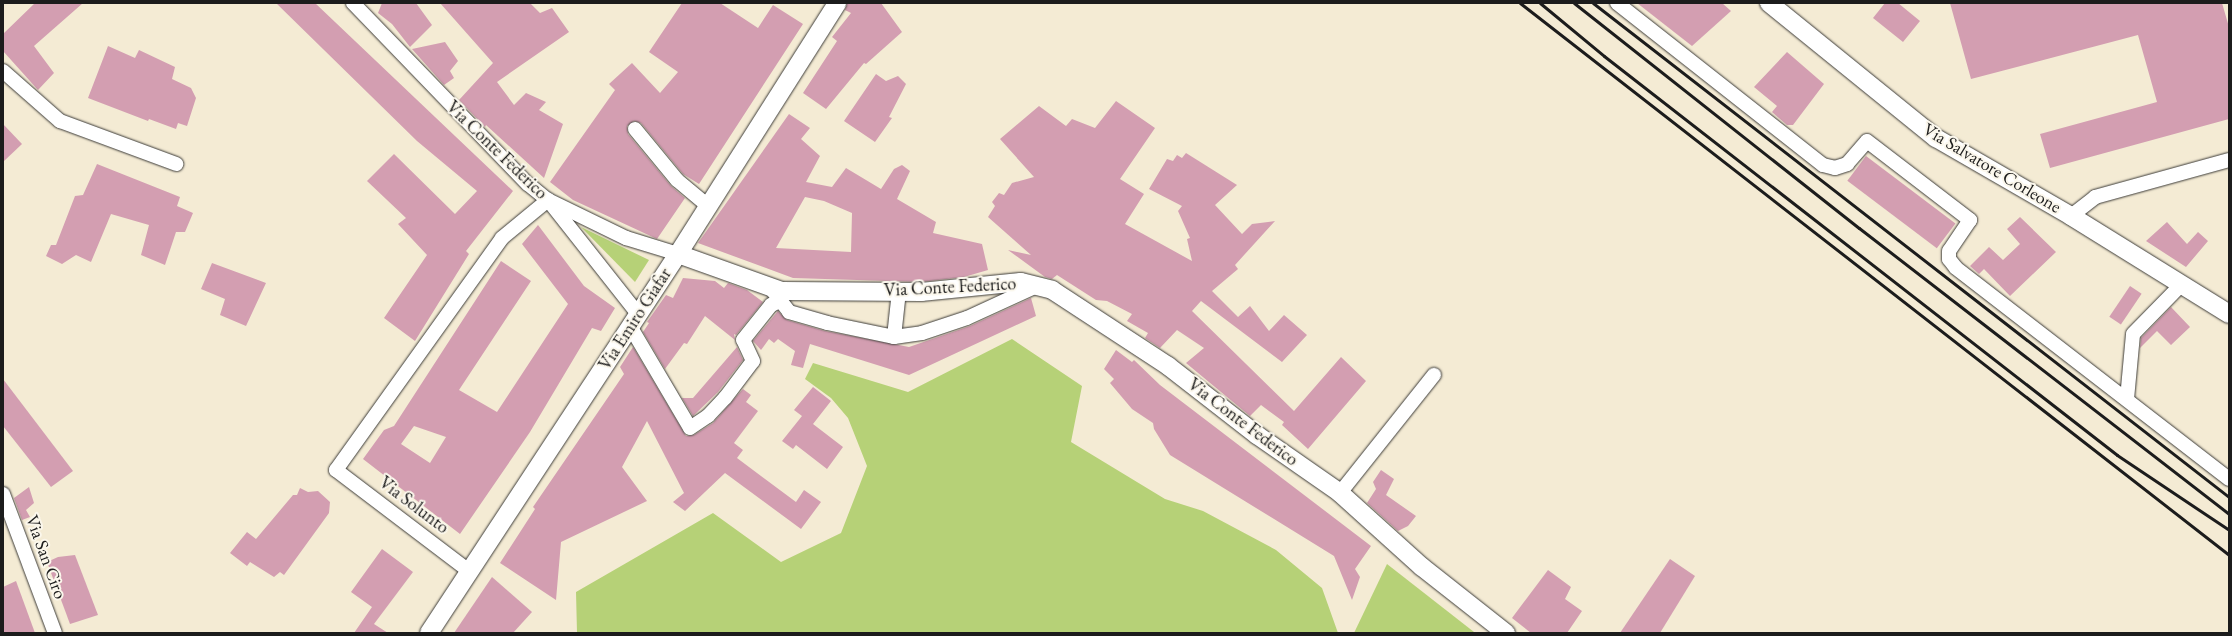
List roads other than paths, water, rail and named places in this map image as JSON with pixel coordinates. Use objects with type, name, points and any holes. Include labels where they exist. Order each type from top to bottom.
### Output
[{"type":"street","name":"Via Conte Federico","points":[[353,3],[439,94],[479,132],[528,184],[548,200],[626,238],[678,254],[782,290],[921,292],[1021,282],[1052,290],[1168,366],[1257,435],[1340,493],[1422,567],[1506,633]]},
{"type":"street","name":"Via Emiro Giafar","points":[[429,633],[678,254],[837,3]]},
{"type":"street","points":[[1617,3],[1823,165],[1835,168],[1847,164],[1868,141],[1934,192],[1970,220],[1950,251],[1949,259],[1956,268],[2229,479]]},
{"type":"street","name":"Via Salvatore Corleone","points":[[1769,3],[1936,138],[2071,216],[2229,314]]},
{"type":"street","points":[[3,71],[60,122],[176,164]]},
{"type":"street","points":[[635,129],[677,180],[708,206]]},
{"type":"street","points":[[2071,216],[2095,197],[2229,160]]},
{"type":"street","points":[[548,200],[634,320],[690,428],[708,416],[721,403],[753,361],[743,340],[771,305],[780,301]]},
{"type":"street","name":"Via Solunto","points":[[470,571],[336,470],[502,238],[548,200]]},
{"type":"street","points":[[2127,399],[2133,334],[2181,284]]},
{"type":"street","points":[[769,286],[789,312],[827,323],[894,338],[922,333],[967,318],[1037,286]]},
{"type":"street","points":[[894,338],[899,291]]},
{"type":"street","points":[[1340,493],[1434,375]]},
{"type":"street","name":"Via San Ciro","points":[[3,494],[55,633]]},
{"type":"railway","points":[[1520,3],[2229,555]]},
{"type":"railway","points":[[1540,3],[1604,56],[2117,455],[2229,530]]},
{"type":"railway","points":[[1574,3],[1859,228],[2229,514]]},
{"type":"railway","points":[[1593,3],[2229,497]]}]
